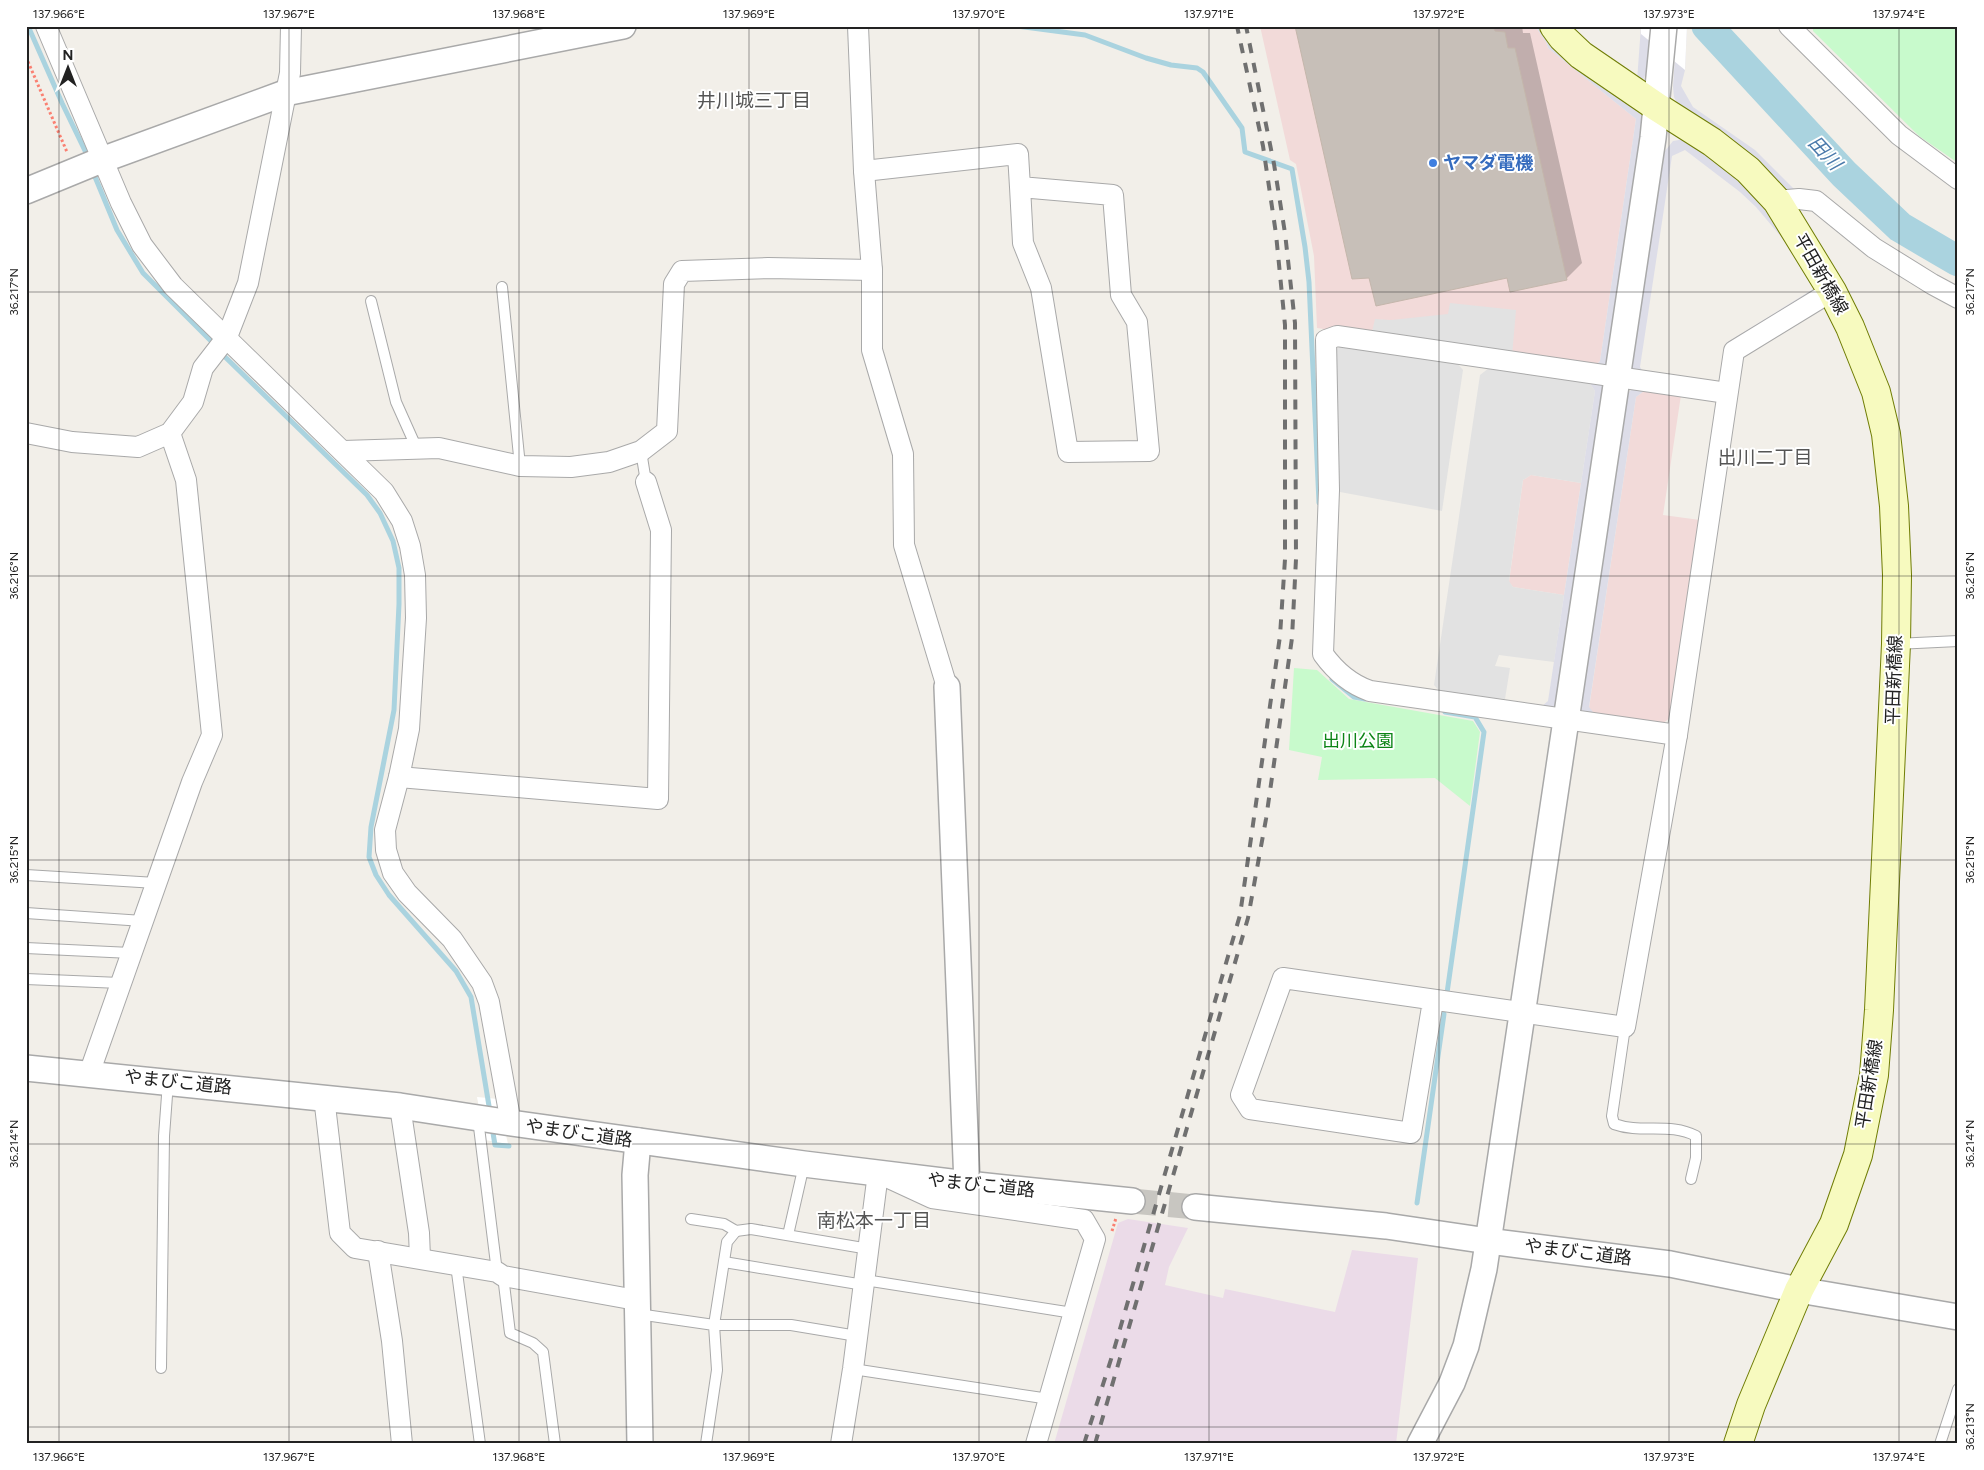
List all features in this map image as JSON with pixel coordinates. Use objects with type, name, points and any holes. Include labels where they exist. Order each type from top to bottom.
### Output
[{"type":"main road","name":"平田新橋線","points":[[1554,26],[1562,37],[1581,55],[1712,142],[1748,170],[1777,201],[1832,292],[1850,327],[1876,392],[1886,434],[1894,506],[1897,575],[1896,644],[1879,1010],[1874,1075],[1858,1155],[1834,1224],[1799,1290],[1751,1405],[1738,1444]]},
{"type":"street","points":[[46,26],[89,165],[121,203],[142,245],[219,348],[343,451],[384,492],[402,520],[410,546],[415,575],[416,618],[409,729],[400,777],[385,830],[386,850],[393,873],[402,886],[452,940],[482,983],[489,1002],[493,1121]]},
{"type":"street","points":[[26,433],[72,442],[138,447],[170,433],[193,402],[204,368],[219,348],[248,283],[290,73],[291,26]]},
{"type":"street","points":[[26,191],[89,165],[285,93],[623,26]]},
{"type":"street","points":[[858,26],[864,170],[872,270],[872,350],[903,454],[904,545],[947,687],[967,1184]]},
{"type":"street","points":[[1420,1444],[1452,1383],[1466,1346],[1484,1269],[1618,377],[1657,107],[1664,26]]},
{"type":"street","points":[[1789,26],[1899,135],[1958,179]]},
{"type":"street","points":[[864,170],[1018,154],[1023,243],[1041,288],[1068,452],[1149,451],[1137,322],[1121,295],[1113,195],[1020,187]]},
{"type":"street","points":[[1777,201],[1816,201],[1874,248],[1958,298]]},
{"type":"street","points":[[343,451],[439,448],[520,466],[581,466],[609,462],[640,451],[666,430],[674,284],[682,271],[768,268],[872,270]]},
{"type":"street","points":[[1433,1000],[1411,1133],[1250,1109],[1241,1095],[1283,978],[1625,1027],[1676,735],[1734,351],[1832,292]]},
{"type":"street","points":[[1676,735],[1370,691],[1344,678],[1332,666],[1323,654],[1329,490],[1326,340],[1338,336],[1727,393]]},
{"type":"street","points":[[89,1074],[192,782],[212,734],[186,480],[170,433]]},
{"type":"street","points":[[400,777],[658,799],[661,530],[646,482]]},
{"type":"street","name":"やまびこ道路","points":[[26,1068],[400,1106],[493,1121],[804,1164],[967,1184],[1132,1201]]},
{"type":"street","points":[[324,1097],[340,1233],[355,1248],[420,1258],[500,1274],[637,1307]]},
{"type":"street","points":[[400,1106],[420,1258]]},
{"type":"street","points":[[638,1141],[635,1175],[640,1444]]},
{"type":"street","points":[[841,1444],[853,1369],[878,1173],[932,1198],[1084,1220],[1095,1239],[1036,1444]]},
{"type":"street","name":"やまびこ道路","points":[[1195,1207],[1386,1226],[1670,1264],[1799,1290],[1958,1316]]},
{"type":"street","points":[[378,1251],[392,1340],[402,1444]]},
{"type":"lane","points":[[502,287],[520,466]]},
{"type":"lane","points":[[371,301],[396,402],[417,449]]},
{"type":"lane","points":[[640,451],[646,482]]},
{"type":"lane","points":[[1896,644],[1958,642]]},
{"type":"lane","points":[[26,876],[156,883]]},
{"type":"lane","points":[[26,913],[142,921]]},
{"type":"lane","points":[[26,948],[131,953]]},
{"type":"lane","points":[[26,979],[120,984]]},
{"type":"lane","points":[[1625,1027],[1612,1116],[1614,1124],[1624,1128],[1684,1129],[1696,1136],[1696,1158],[1691,1179]]},
{"type":"lane","points":[[161,1368],[164,1136],[168,1081]]},
{"type":"lane","points":[[493,1121],[500,1274],[510,1333],[533,1343],[544,1352],[555,1444]]},
{"type":"lane","points":[[788,1235],[804,1164]]},
{"type":"lane","points":[[691,1219],[724,1224],[736,1231],[751,1229],[869,1249]]},
{"type":"lane","points":[[706,1444],[717,1370],[714,1325],[727,1242],[736,1231]]},
{"type":"lane","points":[[724,1262],[1073,1313]]},
{"type":"lane","points":[[456,1265],[480,1444]]},
{"type":"lane","points":[[637,1307],[714,1325],[791,1325],[856,1336]]},
{"type":"lane","points":[[853,1369],[1049,1399]]},
{"type":"lane","points":[[1940,1444],[1958,1388]]},
{"type":"path","points":[[26,57],[89,165]]},
{"type":"shaded area","points":[[1260,26],[1535,26],[1548,48],[1636,119],[1600,361],[1593,368],[1317,328],[1314,256],[1296,164],[1290,160]]},
{"type":"shaded area","points":[[1535,26],[1541,26],[1640,109],[1642,114],[1642,131],[1609,363],[1605,368],[1593,368],[1600,361],[1636,119],[1548,48]]},
{"type":"shaded area","points":[[1641,26],[1651,42],[1648,71],[1643,79],[1637,81]]},
{"type":"shaded area","points":[[1677,26],[1687,26],[1685,70],[1681,86],[1693,107],[1755,150],[1797,192],[1781,190],[1678,105],[1674,97],[1673,87]]},
{"type":"shaded area","points":[[1685,140],[1730,173],[1764,204],[1819,288],[1727,345],[1726,343],[1815,288],[1783,239],[1756,207],[1740,192],[1685,150],[1672,156],[1640,367],[1645,375],[1633,372],[1631,368],[1665,151],[1673,141]]},
{"type":"shaded area","points":[[1450,303],[1516,310],[1512,356],[1371,336],[1375,319],[1391,320],[1448,314]]},
{"type":"shaded area","points":[[1343,346],[1456,362],[1463,370],[1442,511],[1340,492],[1333,350]]},
{"type":"shaded area","points":[[1489,368],[1589,382],[1595,391],[1581,483],[1531,475],[1523,480],[1509,581],[1513,587],[1564,595],[1554,662],[1499,655],[1495,666],[1510,668],[1505,699],[1441,693],[1434,685],[1480,375]]},
{"type":"shaded area","points":[[1589,382],[1599,383],[1603,387],[1604,394],[1557,705],[1553,708],[1541,707],[1548,701],[1595,391]]},
{"type":"shaded area","points":[[1638,389],[1644,391],[1636,397],[1589,707],[1596,716],[1581,710],[1580,705],[1627,394],[1631,390]]},
{"type":"shaded area","points":[[1644,391],[1681,395],[1663,515],[1700,520],[1671,717],[1662,724],[1596,716],[1589,708],[1636,397]]},
{"type":"shaded area","points":[[1531,475],[1581,483],[1564,595],[1513,587],[1509,582],[1523,480]]},
{"type":"shaded area","points":[[1128,1219],[1188,1228],[1169,1267],[1165,1285],[1223,1298],[1225,1289],[1335,1312],[1352,1250],[1418,1258],[1396,1444],[1054,1444],[1118,1223]]},
{"type":"green space","points":[[1813,26],[1958,26],[1958,163],[1919,136],[1813,31]]},
{"type":"green space","name":"出川公園","points":[[1294,668],[1317,670],[1349,699],[1473,721],[1480,732],[1470,806],[1435,778],[1318,780],[1322,757],[1289,750]]},
{"type":"pier","points":[[1641,26],[1687,26],[1685,70],[1641,34]]},
{"type":"pier","points":[[477,1097],[498,1099],[508,1144],[485,1140]]},
{"type":"building","name":"ヤマダ電機","points":[[1295,26],[1493,26],[1495,31],[1505,32],[1508,48],[1515,48],[1567,280],[1510,292],[1507,278],[1376,306],[1369,278],[1352,279]]},
{"type":"waterway","points":[[28,26],[89,159]]},
{"type":"waterway","points":[[1017,26],[1085,35],[1146,58],[1171,65],[1197,68],[1203,72],[1242,128],[1245,152],[1292,169],[1309,282],[1319,503]]},
{"type":"waterway","name":"田川","points":[[1707,26],[1844,174],[1900,227],[1958,261]]},
{"type":"waterway","points":[[93,172],[117,230],[143,273],[216,346]]},
{"type":"waterway","points":[[221,353],[367,495],[380,513],[393,541],[399,568],[394,710],[371,827],[369,857],[376,875],[389,895],[456,971],[471,997],[490,1112]]},
{"type":"waterway","points":[[1332,679],[1354,697],[1365,699]]},
{"type":"waterway","points":[[1445,712],[1475,717],[1484,732],[1447,993]]},
{"type":"waterway","points":[[1417,1203],[1444,1014]]},
{"type":"waterway","points":[[492,1127],[495,1145],[509,1146]]},
{"type":"tunnel","points":[[1132,1201],[1195,1207]]},
{"type":"railway","points":[[1084,1444],[1113,1353],[1240,915],[1280,636],[1285,559],[1285,325],[1276,234],[1263,146],[1237,26]]},
{"type":"railway","points":[[1095,1444],[1248,918],[1266,819],[1292,638],[1296,559],[1295,323],[1285,233],[1274,164],[1246,26]]},
{"type":"place","name":"ヤマダ電機","points":[[1433,163]]},
{"type":"district","name":"井川城三丁目","points":[[754,100]]},
{"type":"district","name":"出川二丁目","points":[[1765,457]]},
{"type":"district","name":"南松本一丁目","points":[[874,1220]]}]
